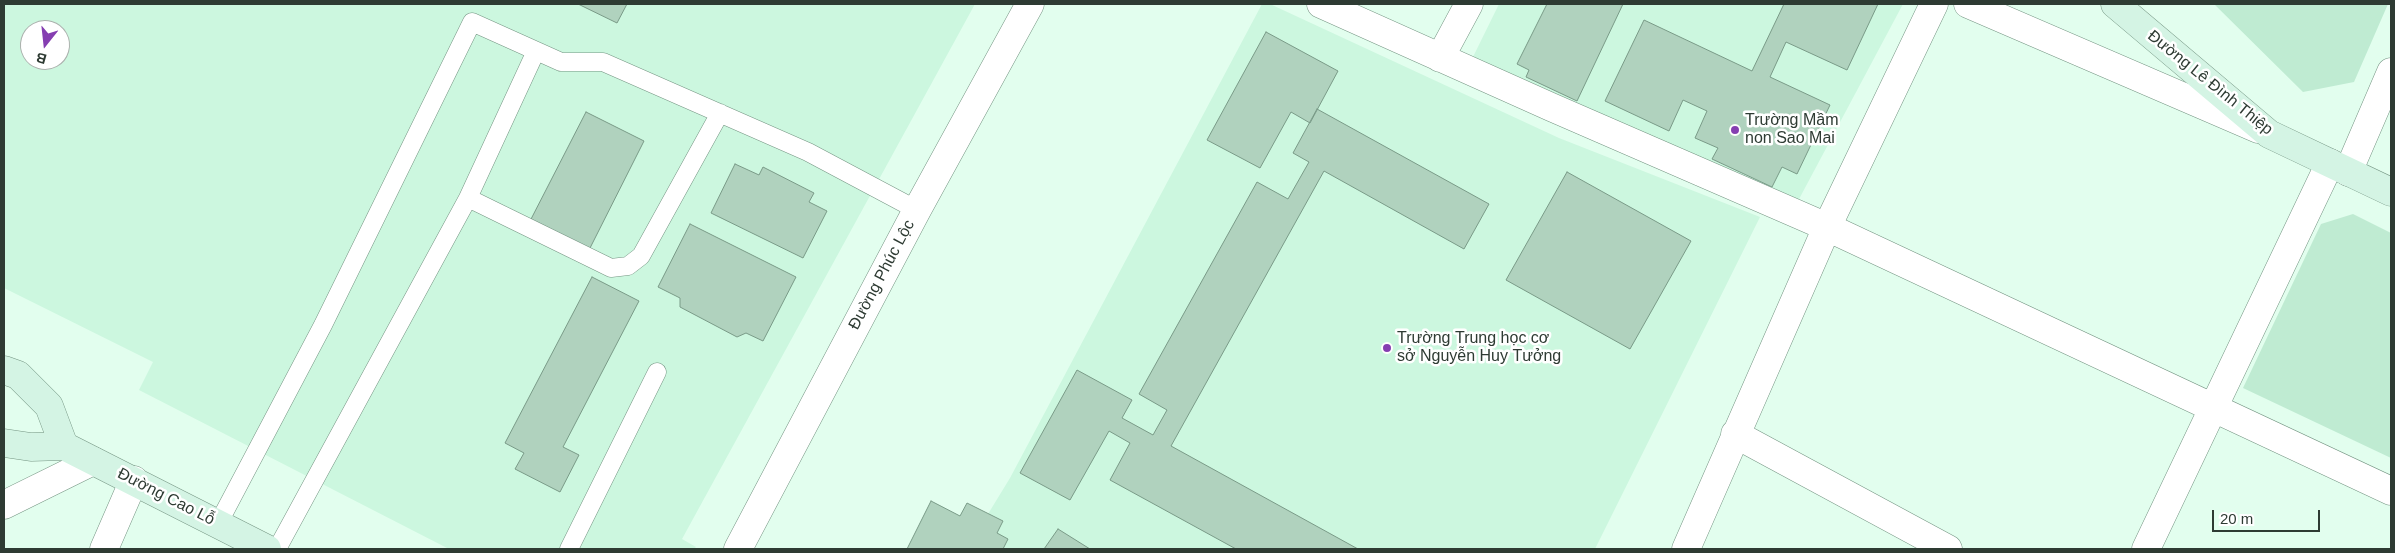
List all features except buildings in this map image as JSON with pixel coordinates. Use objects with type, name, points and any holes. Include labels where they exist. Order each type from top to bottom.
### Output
[{"type":"main road","name":"Đường Lê Đình Thiệp","points":[[2115,4],[2269,134],[2391,192]]},
{"type":"main road","points":[[4,370],[18,375],[49,406],[64,446]]},
{"type":"main road","name":"Đường Cao Lỗ","points":[[4,443],[31,447],[64,446],[267,549]]},
{"type":"street","name":"Đường Phúc Lộc","points":[[738,549],[917,210],[1030,4]]},
{"type":"street","points":[[1321,4],[1827,227],[2212,409],[2391,491]]},
{"type":"street","points":[[1440,58],[1469,4]]},
{"type":"street","points":[[1691,548],[1735,434],[1827,227],[1934,4]]},
{"type":"street","points":[[1968,4],[2269,134]]},
{"type":"street","points":[[2146,549],[2212,409],[2391,72]]},
{"type":"street","points":[[1735,434],[1948,549]]},
{"type":"street","points":[[4,504],[94,461]]},
{"type":"street","points":[[104,549],[134,480]]},
{"type":"lane","points":[[218,524],[323,325],[472,22],[561,62],[603,62],[808,152],[917,210]]},
{"type":"lane","points":[[276,549],[468,198],[536,51]]},
{"type":"lane","points":[[468,198],[611,268],[628,266],[641,256],[720,112]]},
{"type":"lane","points":[[569,549],[657,372]]},
{"type":"shaded area","points":[[4,4],[975,4],[682,539],[696,547],[694,549],[449,549],[139,390],[153,362],[4,288]]},
{"type":"shaded area","name":"Trường Trung học cơ sở Nguyễn Huy Tưởng","points":[[1262,4],[1270,4],[1559,138],[1760,217],[1595,549],[907,549],[931,501],[960,516],[967,503],[988,514],[1010,478]]},
{"type":"shaded area","name":"Trường Mầm non Sao Mai","points":[[1499,4],[1903,4],[1798,201],[1472,59]]},
{"type":"shaded area","points":[[2214,4],[2388,4],[2354,82],[2303,92]]},
{"type":"shaded area","points":[[2353,214],[2391,233],[2391,458],[2243,388],[2321,224]]},
{"type":"place","name":"Trường Mầm non Sao Mai","points":[[1735,130]]},
{"type":"place","name":"Trường Trung học cơ sở Nguyễn Huy Tưởng","points":[[1387,348]]}]
